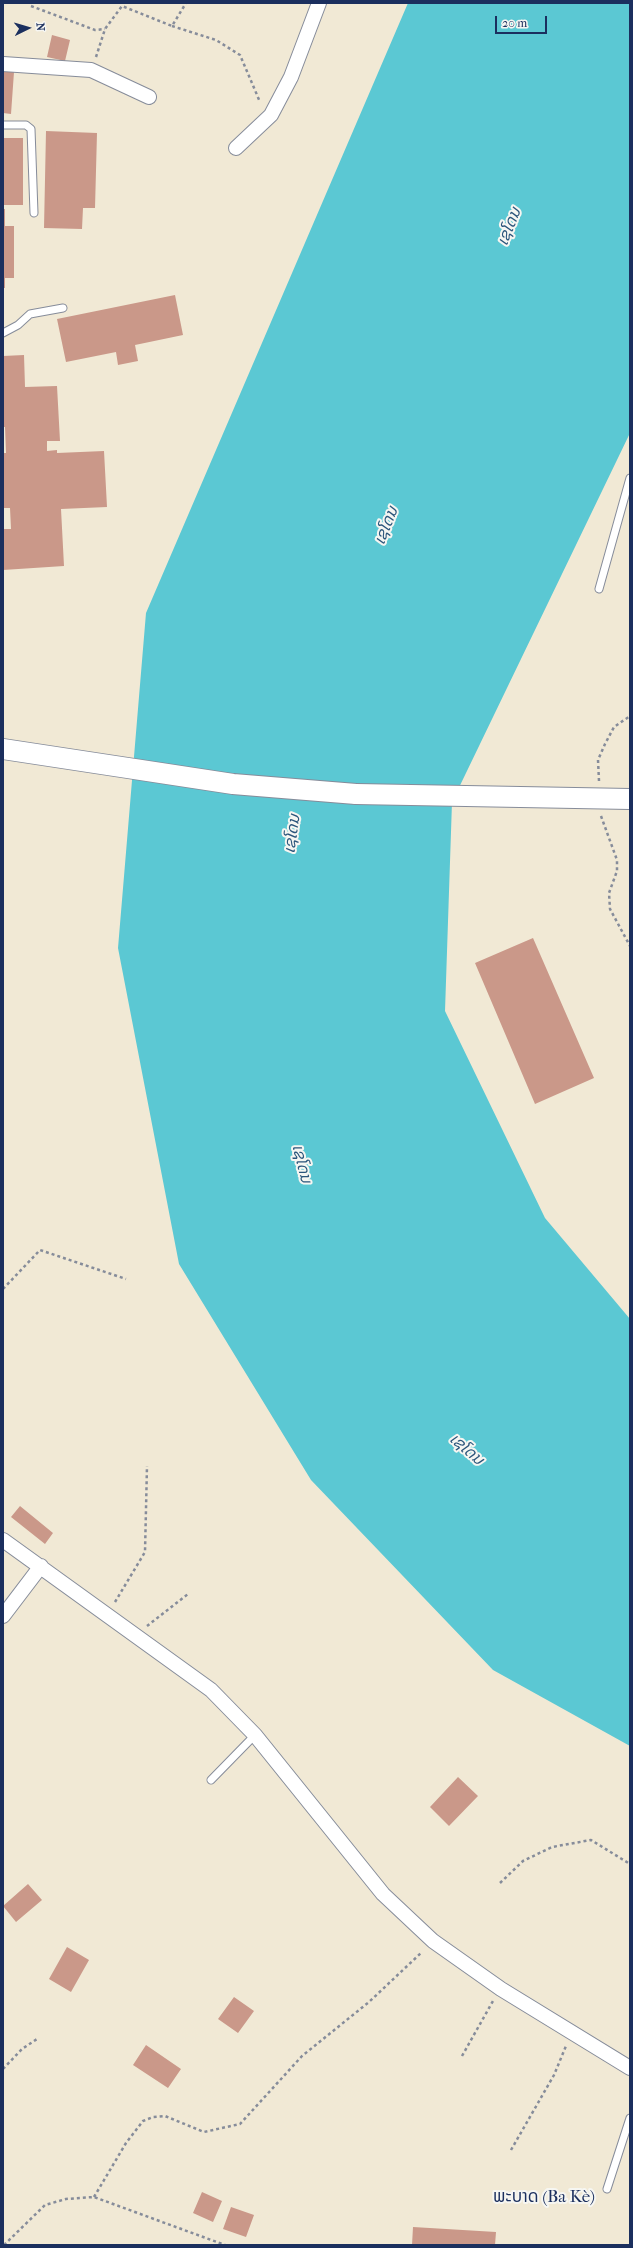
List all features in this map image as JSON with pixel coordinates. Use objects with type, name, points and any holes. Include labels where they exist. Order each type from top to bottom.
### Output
[{"type":"street","points":[[236,148],[271,115],[291,77],[319,3]]},
{"type":"street","points":[[3,64],[91,70],[149,97]]},
{"type":"street","points":[[3,749],[233,784],[356,794],[630,799]]},
{"type":"street","points":[[3,756],[47,755]]},
{"type":"street","points":[[3,1540],[211,1690],[255,1735],[383,1894],[433,1941],[501,1989],[630,2068]]},
{"type":"street","points":[[3,1616],[41,1566]]},
{"type":"lane","points":[[3,125],[26,125],[31,129],[34,212]]},
{"type":"lane","points":[[3,333],[18,325],[30,314],[63,308]]},
{"type":"lane","points":[[600,589],[630,478]]},
{"type":"lane","points":[[211,1780],[255,1735]]},
{"type":"lane","points":[[607,2189],[630,2118]]},
{"type":"path","points":[[172,26],[186,3]]},
{"type":"path","points":[[31,6],[95,30],[105,30]]},
{"type":"path","points":[[91,70],[105,30],[122,6],[172,26],[216,40],[240,55],[262,106],[271,115]]},
{"type":"path","points":[[599,783],[598,760],[605,744],[614,727],[630,716]]},
{"type":"path","points":[[601,813],[601,821],[618,860],[617,871],[609,893],[610,909],[630,946]]},
{"type":"path","points":[[3,1289],[40,1250],[126,1279]]},
{"type":"path","points":[[107,1614],[145,1552],[147,1466]]},
{"type":"path","points":[[135,1635],[188,1594]]},
{"type":"path","points":[[500,1883],[523,1861],[552,1847],[591,1840],[630,1864]]},
{"type":"path","points":[[94,2197],[126,2143],[143,2122],[154,2117],[165,2116],[204,2132],[240,2124],[302,2056],[369,2002],[433,1941]]},
{"type":"path","points":[[462,2056],[501,1989]]},
{"type":"path","points":[[512,2150],[554,2075],[572,2033]]},
{"type":"path","points":[[3,2068],[22,2049],[37,2039]]},
{"type":"path","points":[[4,2245],[21,2226],[45,2205],[66,2199],[94,2197],[225,2245]]},
{"type":"water","name":"ເຊໂດນ","points":[[408,3],[630,3],[630,433],[452,802],[445,1011],[545,1218],[630,1319],[630,1746],[493,1670],[311,1480],[179,1264],[118,948],[146,613]]},
{"type":"building","points":[[52,35],[70,40],[65,61],[47,57]]},
{"type":"building","points":[[3,71],[14,72],[11,114],[3,113]]},
{"type":"building","points":[[46,131],[97,133],[95,208],[83,208],[82,229],[44,228]]},
{"type":"building","points":[[3,138],[23,138],[23,205],[3,205]]},
{"type":"building","points":[[3,209],[5,209],[5,226],[14,226],[14,278],[5,278],[5,288],[3,288]]},
{"type":"building","points":[[175,295],[183,335],[135,345],[138,361],[118,365],[116,352],[66,362],[57,319]]},
{"type":"building","points":[[24,355],[25,387],[57,386],[60,441],[47,441],[47,451],[57,450],[57,453],[104,451],[107,507],[61,509],[64,566],[3,570],[3,529],[11,529],[10,508],[3,508],[3,453],[6,453],[5,427],[3,427],[3,356]]},
{"type":"building","points":[[533,938],[594,1078],[535,1104],[475,963]]},
{"type":"building","points":[[20,1506],[53,1533],[45,1544],[11,1517]]},
{"type":"building","points":[[458,1777],[478,1796],[449,1826],[430,1807]]},
{"type":"building","points":[[28,1884],[42,1900],[16,1922],[3,1906]]},
{"type":"building","points":[[67,1947],[89,1960],[71,1992],[49,1979]]},
{"type":"building","points":[[234,1997],[254,2011],[238,2033],[218,2019]]},
{"type":"building","points":[[146,2045],[181,2069],[168,2088],[133,2065]]},
{"type":"building","points":[[202,2192],[222,2201],[213,2222],[193,2213]]},
{"type":"building","points":[[231,2207],[254,2215],[246,2237],[223,2229]]},
{"type":"building","points":[[413,2227],[496,2232],[495,2245],[412,2245]]},
{"type":"district","name":"ພະບາດ (Ba Kè)","points":[[544,2198]]}]
